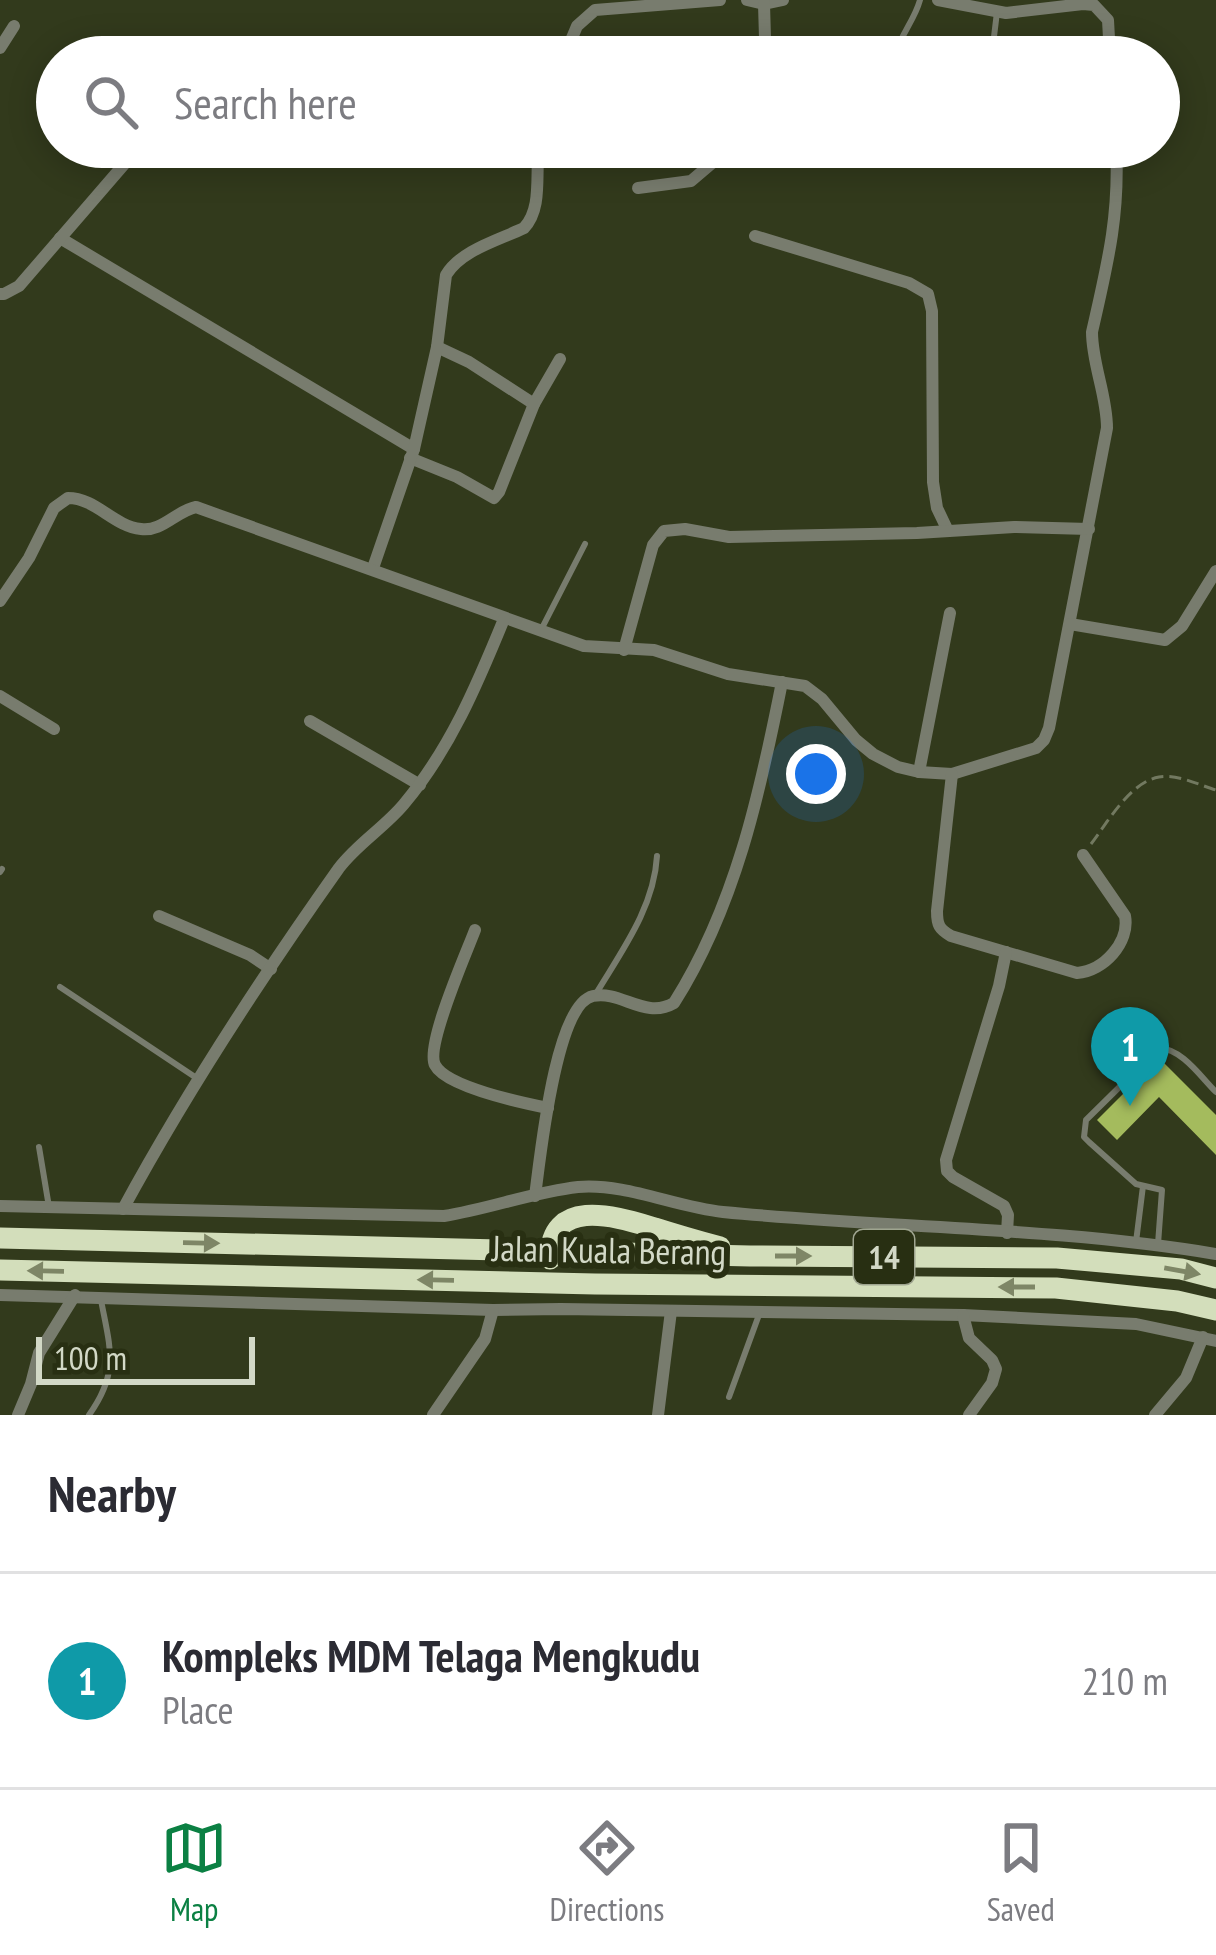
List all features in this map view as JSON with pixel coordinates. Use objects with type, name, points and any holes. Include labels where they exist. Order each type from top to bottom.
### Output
[{"type":"highway","points":[[595,1284],[562,1275],[551,1264],[557,1230],[584,1215],[614,1216],[750,1256]]},
{"type":"highway","name":"Jalan Kuala Berang","points":[[0,1238],[750,1256],[1058,1247],[1216,1278]]},
{"type":"highway","name":"Jalan Kuala Berang","points":[[0,1270],[595,1284],[1055,1288],[1178,1301],[1216,1310]]},
{"type":"street","points":[[582,0],[595,10]]},
{"type":"street","points":[[573,36],[595,10],[720,0]]},
{"type":"street","points":[[747,0],[764,4],[783,0]]},
{"type":"street","points":[[938,0],[981,4],[997,12],[1094,5],[1108,20],[1109,36]]},
{"type":"street","points":[[764,4],[766,36]]},
{"type":"street","points":[[0,48],[14,26]]},
{"type":"street","points":[[0,294],[19,286],[121,168]]},
{"type":"street","points":[[373,568],[412,453],[437,347],[446,274],[463,257],[532,220],[538,168]]},
{"type":"street","points":[[638,188],[691,181],[706,168]]},
{"type":"street","points":[[0,602],[54,508],[68,498],[85,500],[141,530],[161,525],[186,509],[206,509],[584,646],[654,650],[709,669],[805,686],[873,754],[898,767],[952,774],[1036,748],[1044,740],[1070,624],[1107,428],[1092,332],[1110,260],[1117,168]]},
{"type":"street","points":[[755,236],[928,294],[934,497],[948,531]]},
{"type":"street","points":[[60,238],[494,498],[534,404],[560,359]]},
{"type":"street","points":[[437,347],[534,404]]},
{"type":"street","points":[[624,650],[653,545],[664,530],[729,537],[1014,527],[1089,529]]},
{"type":"street","points":[[1070,624],[1166,640],[1182,626],[1216,571]]},
{"type":"street","points":[[919,772],[950,613]]},
{"type":"street","points":[[123,1209],[173,1117],[344,862],[420,785],[472,696],[504,619]]},
{"type":"street","points":[[536,1196],[548,1108],[574,1012],[596,995],[652,1010],[674,1003],[710,940],[765,765],[782,682]]},
{"type":"street","points":[[0,697],[54,729]]},
{"type":"street","points":[[310,721],[420,785]]},
{"type":"street","points":[[952,774],[937,922],[940,930],[1077,973],[1100,967],[1124,938],[1127,926],[1083,855]]},
{"type":"street","points":[[159,916],[250,955],[271,969]]},
{"type":"street","points":[[475,930],[435,1037],[435,1067],[485,1094],[548,1108]]},
{"type":"street","points":[[1006,952],[946,1160],[953,1177],[1004,1206],[1007,1233]]},
{"type":"street","points":[[0,1206],[444,1216],[578,1187],[603,1187],[718,1211],[1007,1233],[1058,1247],[1136,1242],[1216,1254]]},
{"type":"street","points":[[614,1216],[618,1190]]},
{"type":"street","points":[[48,1240],[49,1207]]},
{"type":"street","points":[[361,1307],[362,1278]]},
{"type":"street","points":[[0,1295],[493,1310],[964,1315],[1136,1324],[1209,1339],[1186,1378],[1155,1415]]},
{"type":"street","points":[[18,1415],[39,1353],[75,1295]]},
{"type":"street","points":[[433,1415],[485,1339],[493,1310]]},
{"type":"street","points":[[658,1415],[671,1311]]},
{"type":"street","points":[[964,1315],[969,1338],[996,1369],[992,1383],[968,1415]]},
{"type":"lane","points":[[901,36],[920,0]]},
{"type":"lane","points":[[994,36],[997,12]]},
{"type":"lane","points":[[540,631],[585,544]]},
{"type":"lane","points":[[596,995],[649,897],[657,856]]},
{"type":"lane","points":[[60,987],[198,1079]]},
{"type":"lane","points":[[1157,1245],[1162,1190],[1136,1184],[1084,1137],[1086,1120],[1159,1048],[1176,1052],[1216,1092]]},
{"type":"lane","points":[[39,1147],[49,1207]]},
{"type":"lane","points":[[1136,1242],[1142,1186]]},
{"type":"lane","points":[[89,1415],[111,1374],[100,1296]]},
{"type":"lane","points":[[729,1397],[760,1312]]},
{"type":"path","points":[[1083,855],[1124,802],[1156,777],[1175,777],[1216,790]]},
{"type":"building","points":[[1159,1058],[1216,1115],[1216,1155],[1159,1097],[1117,1140],[1097,1120]]},
{"type":"place","name":"Kompleks MDM Telaga Mengkudu","points":[[1130,1106]]}]
